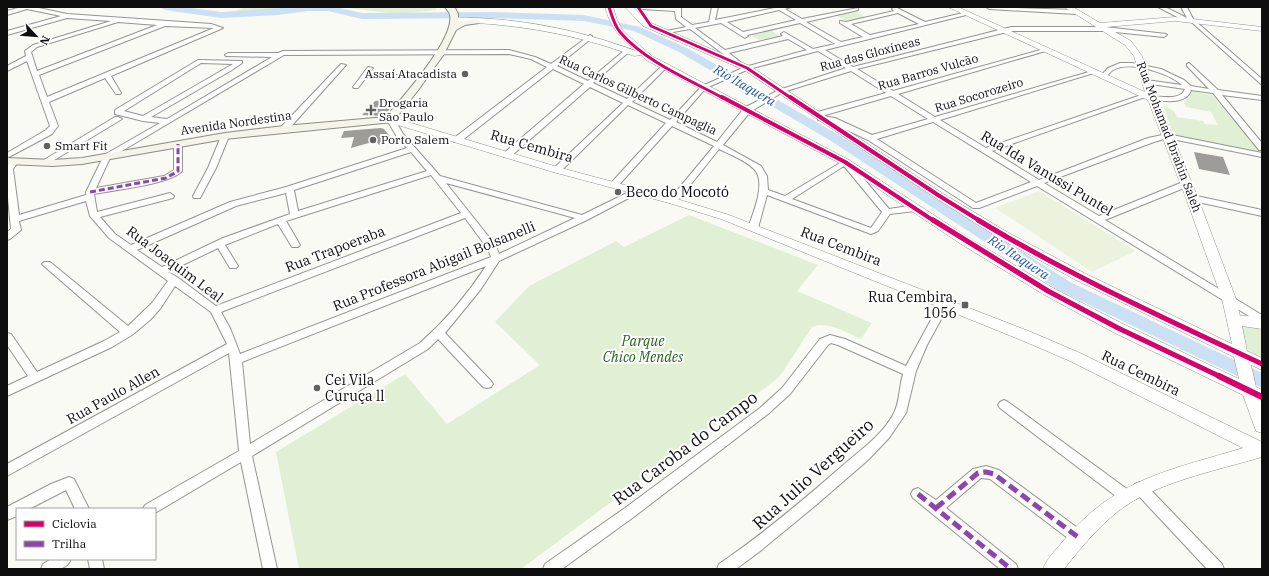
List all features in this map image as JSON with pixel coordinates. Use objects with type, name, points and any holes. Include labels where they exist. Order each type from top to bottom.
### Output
[{"type":"main road","points":[[398,124],[423,77],[438,53],[449,15],[462,24],[476,21]]},
{"type":"main road","name":"Avenida Nordestina","points":[[10,159],[43,163],[70,162],[108,157],[225,136],[284,129],[372,122],[398,124]]},
{"type":"street","points":[[7,12],[26,7],[67,16],[121,21],[216,26],[220,28],[44,101]]},
{"type":"street","points":[[609,7],[613,20],[620,32],[649,58]]},
{"type":"street","points":[[629,7],[642,21],[651,26],[742,68],[778,92],[819,116],[938,195],[1010,238],[1093,283],[1262,364]]},
{"type":"street","points":[[638,7],[651,26]]},
{"type":"street","points":[[642,7],[677,8],[678,18],[725,52],[742,68]]},
{"type":"street","points":[[712,23],[715,7]]},
{"type":"street","points":[[664,33],[788,7]]},
{"type":"street","points":[[891,7],[924,24]]},
{"type":"street","points":[[952,7],[1149,97],[1176,99],[1184,96],[1188,92],[1188,88],[1185,83],[1171,75],[1142,66],[1118,66],[1110,68],[1104,76]]},
{"type":"street","points":[[989,7],[1072,9]]},
{"type":"street","points":[[1161,7],[1188,19],[1262,83]]},
{"type":"street","points":[[1184,7],[1188,19]]},
{"type":"street","points":[[781,9],[840,44]]},
{"type":"street","name":"Rua Mohamad Ibrahin Saleh","points":[[1072,9],[1132,47],[1138,56],[1142,66],[1139,81],[1149,97],[1167,136],[1192,198],[1229,299],[1241,355],[1253,391],[1262,426]]},
{"type":"street","points":[[741,34],[828,14],[859,10],[872,17]]},
{"type":"street","points":[[845,24],[900,11]]},
{"type":"street","points":[[828,14],[868,37]]},
{"type":"street","points":[[614,185],[670,123],[709,85],[742,68],[967,14]]},
{"type":"street","points":[[7,33],[67,16]]},
{"type":"street","points":[[1102,27],[1168,19],[1188,19],[1262,29]]},
{"type":"street","points":[[7,237],[15,232],[15,219],[9,169],[10,159],[52,130],[54,126],[44,101],[28,51],[35,46],[121,21]]},
{"type":"street","points":[[476,21],[529,27],[590,37],[649,58],[664,67],[709,85],[845,162],[991,257],[1054,294],[1126,332],[1253,391]]},
{"type":"street","points":[[722,21],[757,44]]},
{"type":"street","points":[[36,74],[166,24]]},
{"type":"street","name":"Rua Ida Vanussi Puntel","points":[[772,27],[788,37],[851,69],[1262,320]]},
{"type":"street","name":"Rua das Gloxíneas","points":[[749,108],[778,92],[851,69],[1004,31],[1102,27],[1164,35]]},
{"type":"street","points":[[457,140],[590,37]]},
{"type":"street","points":[[725,52],[788,37]]},
{"type":"street","points":[[507,155],[628,50]]},
{"type":"street","name":"Rua Barros Vulcão","points":[[819,116],[891,93],[1046,50]]},
{"type":"street","name":"Rua Carlos Gilberto Campaglia","points":[[202,55],[498,51],[533,58],[718,145],[758,168],[763,176],[764,191],[753,228]]},
{"type":"street","points":[[90,194],[108,157],[281,54]]},
{"type":"street","points":[[7,69],[29,57]]},
{"type":"street","points":[[143,119],[240,62],[200,61],[118,112],[143,119],[168,121]]},
{"type":"street","points":[[284,129],[343,65]]},
{"type":"street","points":[[1189,65],[1215,91],[1262,148]]},
{"type":"street","points":[[557,170],[664,67]]},
{"type":"street","points":[[356,87],[370,68]]},
{"type":"street","name":"Rua Socorozeiro","points":[[870,138],[1094,72]]},
{"type":"street","points":[[107,75],[118,93]]},
{"type":"street","points":[[1104,76],[1262,98]]},
{"type":"street","points":[[364,77],[423,77]]},
{"type":"street","points":[[984,151],[1149,97]]},
{"type":"street","points":[[673,201],[749,108]]},
{"type":"street","points":[[819,116],[832,120],[870,138],[972,204],[978,206],[1036,183],[1167,136],[1262,155]]},
{"type":"street","points":[[43,163],[118,119]]},
{"type":"street","points":[[152,508],[424,346],[439,333],[463,306],[496,258],[493,248],[413,149],[398,124]]},
{"type":"street","name":"Rua Cembira","points":[[398,124],[557,170],[638,191],[725,217],[945,303],[1075,357],[1262,450]]},
{"type":"street","points":[[197,196],[212,168],[225,136]]},
{"type":"street","points":[[15,219],[90,194],[166,178],[175,174],[178,171],[178,144]]},
{"type":"street","points":[[130,249],[233,204],[289,189],[413,149]]},
{"type":"street","points":[[786,199],[845,162]]},
{"type":"street","points":[[845,162],[887,212]]},
{"type":"street","points":[[162,271],[220,244],[295,216],[435,175],[584,218]]},
{"type":"street","points":[[1097,220],[1186,184]]},
{"type":"street","points":[[289,189],[295,216]]},
{"type":"street","name":"Rua Professora Abigail Bolsanelli","points":[[236,360],[510,253],[638,191]]},
{"type":"street","points":[[764,191],[871,231],[887,212],[915,208]]},
{"type":"street","name":"Rua Joaquim Leal","points":[[90,194],[94,216],[112,236],[215,310],[233,346],[236,360],[245,453],[270,569]]},
{"type":"street","points":[[94,216],[170,196]]},
{"type":"street","points":[[1192,198],[1262,213]]},
{"type":"street","name":"Rua Trapoeraba","points":[[215,310],[466,215]]},
{"type":"street","points":[[281,221],[295,245]]},
{"type":"street","points":[[220,244],[233,266]]},
{"type":"street","points":[[47,264],[128,332]]},
{"type":"street","points":[[7,391],[108,344],[128,332],[146,317],[156,306],[174,280]]},
{"type":"street","name":"Rua Julio Vergueiro","points":[[724,569],[752,551],[872,447],[890,429],[898,416],[904,400],[909,372],[945,303]]},
{"type":"street","points":[[1234,321],[1249,321],[1262,324]]},
{"type":"street","points":[[439,333],[487,384]]},
{"type":"street","points":[[7,338],[35,378]]},
{"type":"street","name":"Rua Caroba do Campo","points":[[550,569],[630,512],[764,411],[786,391],[807,366],[820,346],[827,340],[841,342],[909,372]]},
{"type":"street","name":"Rua Paulo Allen","points":[[7,470],[233,346]]},
{"type":"street","points":[[1004,405],[1126,496]]},
{"type":"street","points":[[1052,569],[1078,537],[1105,511],[1140,488],[1154,482],[1262,450]]},
{"type":"street","points":[[936,508],[978,473],[986,472],[994,474],[1078,537]]},
{"type":"street","points":[[18,508],[56,488],[69,483],[82,508]]},
{"type":"street","points":[[1140,488],[1217,569]]},
{"type":"street","points":[[918,494],[1011,569]]},
{"type":"street","points":[[7,514],[16,509]]},
{"type":"street","points":[[48,569],[62,560]]},
{"type":"green space","points":[[245,7],[298,7],[233,12]]},
{"type":"green space","points":[[340,7],[434,7],[437,10],[397,14]]},
{"type":"green space","points":[[855,11],[865,17],[846,21],[836,15]]},
{"type":"green space","points":[[771,30],[780,36],[759,40],[750,35]]},
{"type":"green space","points":[[1191,91],[1212,95],[1262,153],[1174,136],[1163,105],[1174,111],[1177,117],[1203,121],[1205,124],[1218,125],[1211,112],[1186,107],[1184,102],[1190,96]]},
{"type":"green space","points":[[1039,191],[1136,251],[1092,272],[995,208]]},
{"type":"green space","name":"Parque Chico Mendes","points":[[689,215],[818,265],[797,291],[872,323],[861,339],[831,327],[812,327],[778,378],[521,569],[299,569],[276,452],[405,374],[447,424],[540,365],[495,322],[529,286],[616,241],[624,247]]},
{"type":"green space","points":[[1251,324],[1262,331],[1262,357],[1248,351],[1241,325]]},
{"type":"building","points":[[375,101],[396,101],[384,116],[362,115]]},
{"type":"building","name":"Porto Salem","points":[[384,129],[393,140],[379,145],[376,141],[351,148],[354,137],[341,138],[344,131]]},
{"type":"building","points":[[1194,152],[1223,157],[1230,175],[1199,169]]},
{"type":"waterway","name":"Rio Itaquera","points":[[165,7],[221,15],[278,12],[308,8],[328,8],[362,16],[491,15],[584,18],[637,29],[683,50],[835,138],[1064,286],[1262,381]]},
{"type":"marked path","points":[[90,192],[166,178],[175,174],[178,171],[178,144]]},
{"type":"marked path","points":[[936,508],[978,473],[986,472],[994,474],[1078,537]]},
{"type":"marked path","points":[[918,494],[1011,569]]},
{"type":"cycle path","points":[[609,7],[613,20],[620,32],[649,58],[845,162],[965,241],[1048,291],[1118,328],[1262,397]]},
{"type":"cycle path","points":[[638,7],[651,26],[747,68],[938,195],[1003,235],[1135,304],[1262,364]]},
{"type":"place","name":"Assaí Atacadista","points":[[465,74]]},
{"type":"place","name":"Drogaria São Paulo","points":[[371,110]]},
{"type":"place","name":"Porto Salem","points":[[373,140]]},
{"type":"place","name":"Smart Fit","points":[[47,146]]},
{"type":"place","name":"Beco do Mocotó","points":[[618,192]]},
{"type":"place","name":"Rua Cembira, 1056","points":[[965,305]]},
{"type":"place","name":"Cei Vila Curuça ll","points":[[317,388]]}]
